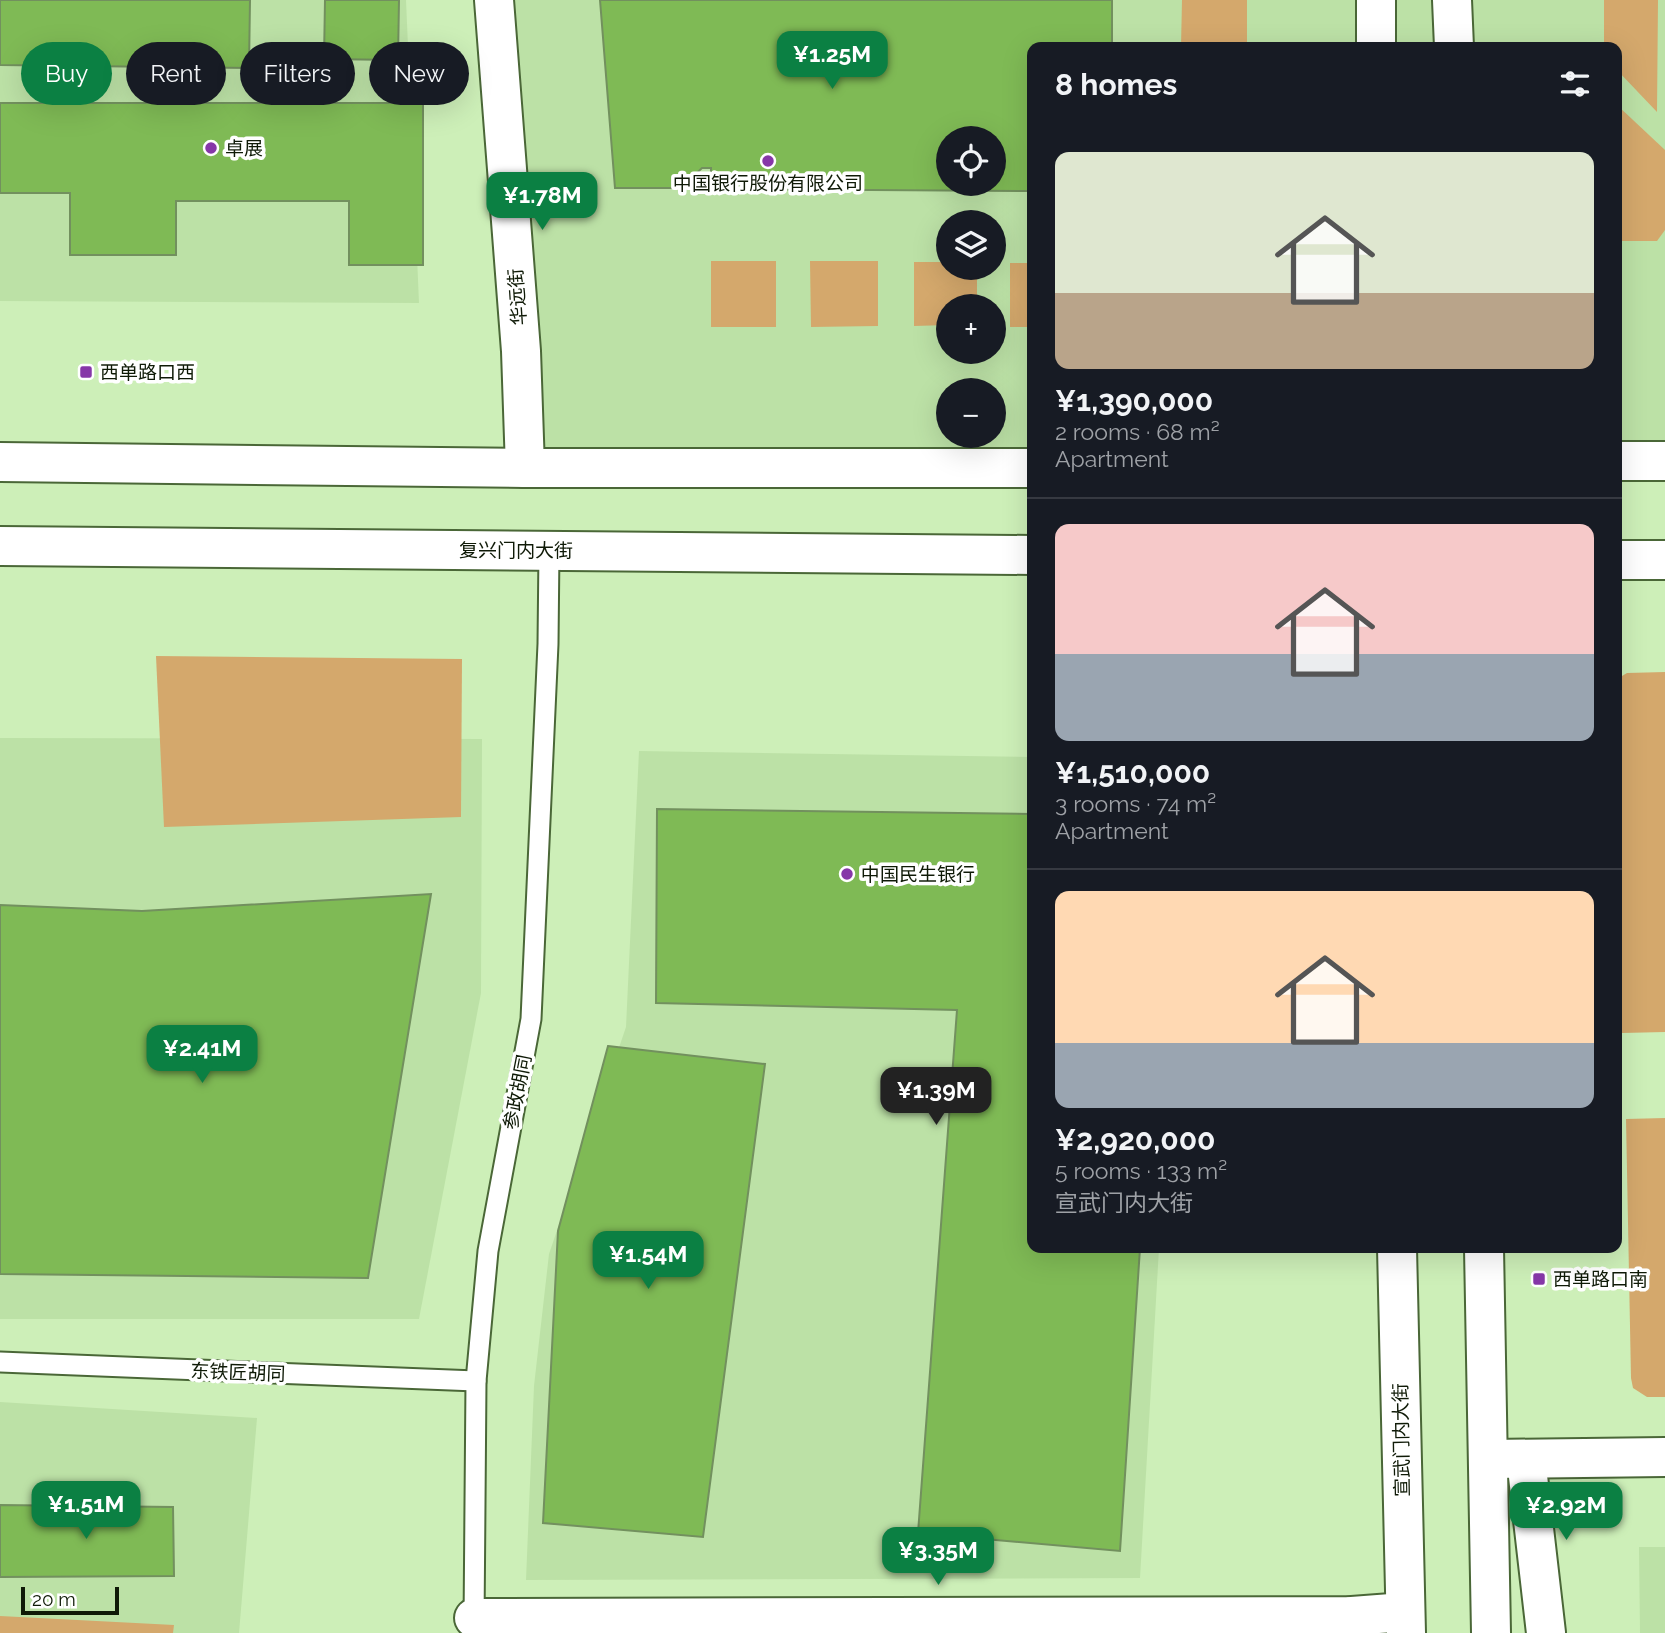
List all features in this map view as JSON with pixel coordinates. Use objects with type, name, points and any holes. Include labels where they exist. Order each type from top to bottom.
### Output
[{"type":"main road","name":"华远街","points":[[494,0],[521,351],[525,468]]},
{"type":"main road","points":[[1376,0],[1376,42]]},
{"type":"main road","points":[[1452,0],[1454,42]]},
{"type":"main road","points":[[1622,461],[1665,461]]},
{"type":"main road","points":[[0,462],[525,468],[1027,467]]},
{"type":"main road","name":"复兴门内大街","points":[[0,546],[1027,555]]},
{"type":"main road","points":[[1622,560],[1665,560]]},
{"type":"main road","name":"宣武门内大街","points":[[1397,1253],[1405,1622]]},
{"type":"main road","points":[[1483,1253],[1491,1633]]},
{"type":"main road","points":[[1489,1459],[1665,1457]]},
{"type":"main road","points":[[1526,1458],[1546,1633]]},
{"type":"main road","points":[[474,1626],[1353,1625],[1405,1622]]},
{"type":"lane","name":"参政胡同","points":[[474,1626],[476,1381],[488,1251],[531,1019],[548,644],[549,550]]},
{"type":"lane","name":"东铁匠胡同","points":[[0,1362],[476,1381]]},
{"type":"shaded area","points":[[0,0],[406,0],[408,42],[369,42],[369,105],[411,105],[419,303],[0,301]]},
{"type":"shaded area","points":[[492,0],[1665,0],[1665,478],[1622,477],[1622,42],[1027,42],[1027,472],[525,468]]},
{"type":"shaded area","points":[[1182,0],[1247,0],[1247,42],[1181,42]]},
{"type":"shaded area","points":[[1604,0],[1658,0],[1657,112],[1622,75],[1622,42],[1604,42]]},
{"type":"shaded area","points":[[1622,110],[1665,150],[1665,230],[1657,241],[1622,241]]},
{"type":"shaded area","points":[[711,261],[776,261],[776,327],[711,327]]},
{"type":"shaded area","points":[[810,261],[878,261],[878,326],[811,327]]},
{"type":"shaded area","points":[[914,262],[936,262],[936,280],[977,280],[977,294],[936,294],[936,325],[914,326]]},
{"type":"shaded area","points":[[1010,263],[1027,263],[1027,327],[1010,327]]},
{"type":"shaded area","points":[[156,656],[462,659],[461,817],[164,827]]},
{"type":"shaded area","points":[[1665,672],[1665,1032],[1622,1033],[1622,676],[1627,673]]},
{"type":"shaded area","points":[[0,738],[482,739],[481,993],[419,1319],[0,1319]]},
{"type":"shaded area","points":[[639,751],[1027,757],[1027,1253],[1159,1253],[1140,1578],[526,1580],[534,1386],[549,1254],[626,1027]]},
{"type":"shaded area","points":[[1665,1118],[1665,1397],[1647,1397],[1633,1388],[1631,1378],[1626,1119]]},
{"type":"shaded area","points":[[0,1402],[257,1418],[239,1633],[0,1633]]},
{"type":"shaded area","points":[[1639,1547],[1665,1547],[1665,1633],[1640,1633]]},
{"type":"shaded area","points":[[0,1616],[174,1625],[173,1633],[0,1633]]},
{"type":"building","points":[[0,0],[250,0],[249,42],[240,42],[240,68],[226,68],[226,42],[126,42],[126,67],[112,66],[112,42],[21,42],[21,65],[0,65]]},
{"type":"building","points":[[325,0],[399,0],[398,42],[369,42],[369,60],[355,59],[355,42],[324,42]]},
{"type":"building","points":[[600,0],[1112,0],[1112,42],[1027,42],[1027,191],[1006,191],[1006,126],[936,126],[936,190],[711,189],[711,168],[702,168],[681,188],[615,188]]},
{"type":"building","name":"卓展","points":[[0,103],[423,105],[423,265],[349,265],[349,201],[176,201],[176,255],[70,255],[70,193],[0,193]]},
{"type":"building","points":[[657,809],[1027,814],[1027,1253],[1140,1253],[1120,1551],[918,1533],[957,1010],[656,1003]]},
{"type":"building","points":[[431,894],[368,1278],[0,1274],[0,905],[142,911]]},
{"type":"building","points":[[608,1046],[765,1064],[703,1537],[543,1523],[558,1231]]},
{"type":"building","points":[[0,1505],[173,1507],[174,1576],[0,1577]]},
{"type":"place","name":"卓展","points":[[211,148]]},
{"type":"place","name":"中国银行股份有限公司","points":[[768,161]]},
{"type":"place","name":"西单路口西","points":[[86,372]]},
{"type":"place","name":"中国民生银行","points":[[847,874]]},
{"type":"place","name":"西单路口南","points":[[1539,1279]]}]
